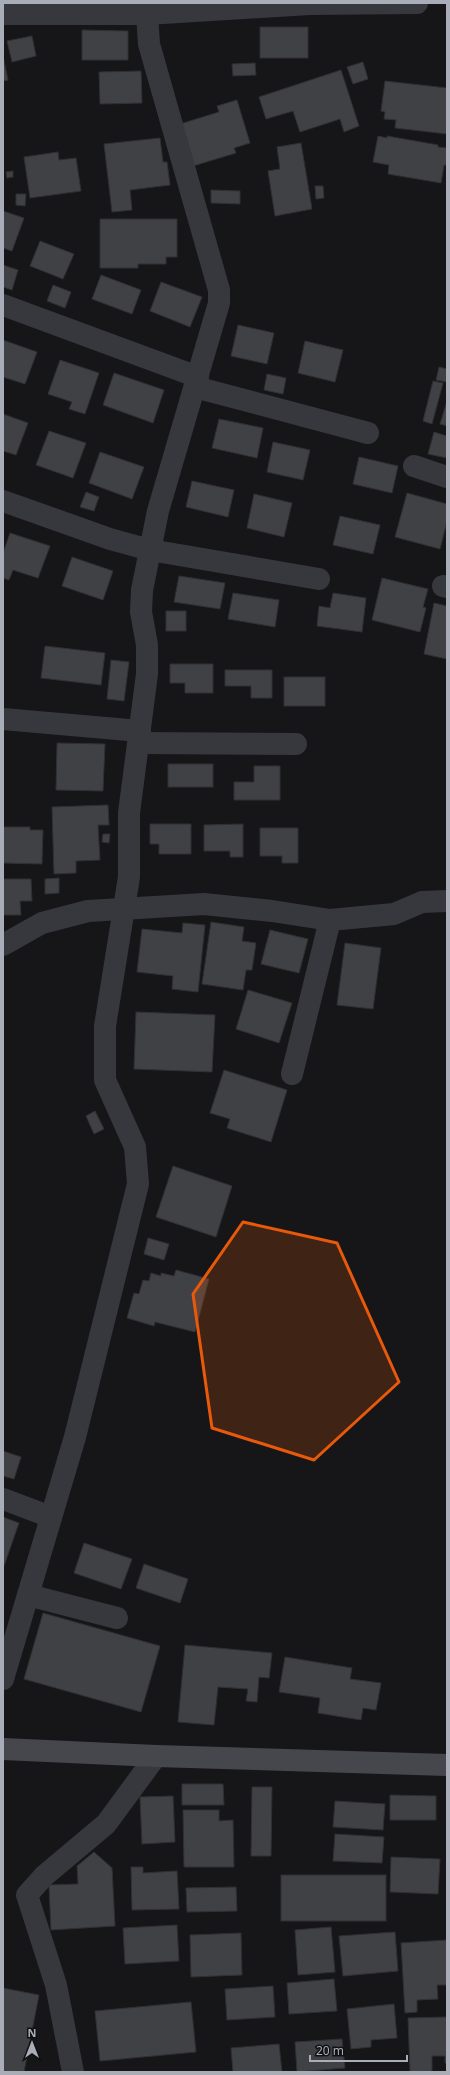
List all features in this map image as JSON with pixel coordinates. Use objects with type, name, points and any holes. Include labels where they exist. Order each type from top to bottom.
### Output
[{"type":"street","points":[[3,14],[147,14],[309,4],[417,3]]},
{"type":"street","points":[[3,1679],[75,1437],[138,1184],[135,1147],[105,1080],[105,1026],[129,877],[129,813],[147,674],[147,645],[141,612],[142,597],[158,511],[219,303],[219,290],[149,44],[147,14]]},
{"type":"street","points":[[3,305],[196,382],[368,433]]},
{"type":"street","points":[[414,466],[447,477]]},
{"type":"street","points":[[3,502],[110,539],[150,550],[319,579]]},
{"type":"street","points":[[3,719],[139,737],[296,744]]},
{"type":"street","points":[[3,945],[42,923],[88,910],[204,904],[272,910],[330,920],[394,914],[422,902],[447,901]]},
{"type":"street","points":[[292,1074],[330,920]]},
{"type":"street","points":[[3,1499],[51,1517]]},
{"type":"street","points":[[28,1595],[117,1618]]},
{"type":"street","points":[[3,1750],[447,1766]]},
{"type":"street","points":[[73,2072],[56,1985],[27,1895],[44,1876],[106,1824],[156,1756]]},
{"type":"highlighted area","points":[[243,1222],[337,1243],[399,1382],[314,1460],[212,1428],[193,1294]]},
{"type":"building","points":[[260,27],[308,27],[308,58],[260,58]]},
{"type":"building","points":[[82,30],[128,31],[128,60],[82,60]]},
{"type":"building","points":[[32,36],[36,56],[12,62],[7,41]]},
{"type":"building","points":[[3,56],[8,80],[3,81]]},
{"type":"building","points":[[363,62],[368,79],[353,84],[347,67]]},
{"type":"building","points":[[255,63],[256,75],[233,76],[232,64]]},
{"type":"building","points":[[341,70],[359,126],[344,132],[340,119],[300,132],[293,111],[266,119],[259,97]]},
{"type":"building","points":[[141,71],[142,103],[100,104],[99,72]]},
{"type":"building","points":[[385,81],[447,88],[447,134],[395,128],[396,120],[384,119],[385,112],[381,111]]},
{"type":"building","points":[[237,100],[250,143],[234,148],[236,153],[193,166],[180,124],[219,112],[217,106]]},
{"type":"building","points":[[378,136],[387,138],[387,136],[447,148],[447,165],[444,165],[441,183],[388,174],[389,165],[373,162]]},
{"type":"building","points":[[160,138],[163,162],[167,162],[170,185],[130,190],[132,210],[112,212],[104,144]]},
{"type":"building","points":[[301,143],[312,209],[275,216],[268,171],[280,169],[277,147]]},
{"type":"building","points":[[58,152],[59,160],[76,158],[81,191],[30,198],[24,157]]},
{"type":"building","points":[[13,171],[13,177],[7,178],[6,172]]},
{"type":"building","points":[[315,186],[323,186],[324,198],[316,199]]},
{"type":"building","points":[[211,190],[240,191],[240,204],[211,203]]},
{"type":"building","points":[[16,194],[26,194],[25,206],[16,205]]},
{"type":"building","points":[[3,211],[24,218],[12,251],[3,248]]},
{"type":"building","points":[[100,219],[177,219],[177,257],[166,257],[166,264],[138,264],[138,268],[100,268]]},
{"type":"building","points":[[40,241],[74,254],[63,279],[30,266]]},
{"type":"building","points":[[3,265],[18,270],[12,290],[3,287]]},
{"type":"building","points":[[101,275],[141,290],[132,314],[92,299]]},
{"type":"building","points":[[161,282],[202,297],[190,327],[150,311]]},
{"type":"building","points":[[53,285],[71,292],[65,308],[47,301]]},
{"type":"building","points":[[238,325],[274,333],[267,364],[231,356]]},
{"type":"building","points":[[3,340],[37,352],[25,384],[3,377]]},
{"type":"building","points":[[305,341],[343,350],[335,382],[298,373]]},
{"type":"building","points":[[60,360],[99,373],[85,414],[69,409],[72,402],[48,394]]},
{"type":"building","points":[[439,367],[447,369],[447,382],[436,380]]},
{"type":"building","points":[[114,373],[164,390],[153,423],[103,405]]},
{"type":"building","points":[[267,374],[286,378],[283,394],[264,390]]},
{"type":"building","points":[[433,381],[443,383],[432,424],[423,421]]},
{"type":"building","points":[[447,401],[447,426],[440,424]]},
{"type":"building","points":[[3,414],[28,423],[16,455],[3,451]]},
{"type":"building","points":[[219,419],[263,428],[257,458],[212,448]]},
{"type":"building","points":[[49,431],[86,443],[73,478],[36,465]]},
{"type":"building","points":[[434,432],[447,436],[447,458],[428,454]]},
{"type":"building","points":[[273,442],[310,450],[303,480],[267,472]]},
{"type":"building","points":[[100,452],[144,467],[132,499],[89,483]]},
{"type":"building","points":[[359,457],[398,466],[392,493],[353,484]]},
{"type":"building","points":[[192,481],[234,490],[228,517],[186,507]]},
{"type":"building","points":[[86,492],[99,497],[94,511],[80,507]]},
{"type":"building","points":[[407,493],[447,504],[447,521],[440,549],[395,537]]},
{"type":"building","points":[[254,494],[292,503],[284,537],[247,528]]},
{"type":"building","points":[[340,516],[380,525],[373,554],[333,545]]},
{"type":"building","points":[[10,533],[50,546],[38,578],[13,570],[9,580],[3,578],[3,553]]},
{"type":"building","points":[[72,557],[113,571],[103,600],[62,586]]},
{"type":"building","points":[[179,576],[225,583],[220,609],[174,602]]},
{"type":"building","points":[[382,578],[428,589],[423,607],[426,608],[420,632],[372,620]]},
{"type":"building","points":[[233,593],[279,600],[275,627],[228,619]]},
{"type":"building","points":[[333,593],[366,598],[362,632],[317,626],[319,606],[330,608]]},
{"type":"building","points":[[434,603],[447,606],[447,659],[424,654]]},
{"type":"building","points":[[166,611],[186,611],[186,631],[166,631]]},
{"type":"building","points":[[45,646],[105,653],[101,685],[41,678]]},
{"type":"building","points":[[111,660],[129,662],[124,701],[107,699]]},
{"type":"building","points":[[170,664],[213,664],[213,693],[185,693],[185,683],[170,683]]},
{"type":"building","points":[[225,670],[272,670],[272,698],[251,698],[251,686],[225,686]]},
{"type":"building","points":[[284,677],[325,677],[325,706],[284,706]]},
{"type":"building","points":[[57,743],[105,744],[103,791],[56,790]]},
{"type":"building","points":[[168,764],[213,764],[213,787],[168,787]]},
{"type":"building","points":[[254,766],[280,766],[280,800],[234,800],[234,782],[254,782]]},
{"type":"building","points":[[108,805],[109,825],[98,825],[100,860],[76,861],[76,873],[54,874],[52,807]]},
{"type":"building","points":[[150,824],[191,824],[191,854],[159,854],[159,844],[150,844]]},
{"type":"building","points":[[243,824],[243,857],[230,857],[230,851],[204,851],[204,825]]},
{"type":"building","points":[[3,827],[30,827],[30,830],[43,830],[42,864],[3,863]]},
{"type":"building","points":[[260,828],[298,828],[298,863],[282,863],[282,856],[260,856]]},
{"type":"building","points":[[103,834],[110,834],[109,843],[102,842]]},
{"type":"building","points":[[59,878],[59,893],[45,894],[45,879]]},
{"type":"building","points":[[3,879],[31,879],[32,901],[20,901],[21,915],[3,915]]},
{"type":"building","points":[[211,922],[244,927],[242,941],[256,943],[252,970],[246,970],[243,990],[202,984]]},
{"type":"building","points":[[183,923],[205,925],[198,992],[172,989],[173,976],[137,972],[142,929],[182,933]]},
{"type":"building","points":[[270,930],[308,939],[299,973],[261,964]]},
{"type":"building","points":[[345,943],[381,948],[373,1009],[337,1005]]},
{"type":"building","points":[[248,990],[292,1003],[279,1043],[236,1029]]},
{"type":"building","points":[[136,1012],[215,1015],[212,1072],[134,1069]]},
{"type":"building","points":[[224,1070],[287,1090],[271,1142],[227,1128],[230,1119],[210,1113]]},
{"type":"building","points":[[95,1111],[104,1129],[94,1134],[86,1116]]},
{"type":"building","points":[[173,1166],[232,1186],[216,1237],[156,1217]]},
{"type":"building","points":[[148,1238],[169,1244],[164,1260],[144,1254]]},
{"type":"building","points":[[176,1270],[209,1279],[195,1332],[155,1322],[154,1326],[127,1318],[134,1293],[139,1294],[143,1280],[149,1281],[151,1273],[161,1276],[161,1273],[174,1276]]},
{"type":"building","points":[[3,1451],[21,1457],[14,1479],[3,1476]]},
{"type":"building","points":[[3,1517],[19,1523],[4,1566],[3,1566]]},
{"type":"building","points":[[84,1543],[132,1559],[121,1589],[74,1573]]},
{"type":"building","points":[[144,1564],[188,1579],[180,1603],[136,1588]]},
{"type":"building","points":[[43,1613],[160,1646],[141,1712],[24,1679]]},
{"type":"building","points":[[185,1645],[272,1653],[269,1678],[259,1677],[257,1702],[246,1701],[248,1689],[218,1687],[214,1725],[178,1722]]},
{"type":"building","points":[[285,1657],[352,1668],[350,1679],[381,1683],[376,1710],[363,1708],[361,1720],[318,1713],[320,1698],[279,1692]]},
{"type":"building","points":[[182,1784],[223,1784],[224,1805],[182,1805]]},
{"type":"building","points":[[252,1787],[272,1787],[271,1856],[251,1856]]},
{"type":"building","points":[[390,1795],[436,1796],[436,1820],[390,1820]]},
{"type":"building","points":[[173,1796],[175,1842],[142,1844],[140,1797]]},
{"type":"building","points":[[335,1801],[385,1804],[383,1830],[333,1827]]},
{"type":"building","points":[[183,1810],[219,1810],[219,1821],[233,1820],[234,1867],[184,1867]]},
{"type":"building","points":[[335,1834],[384,1837],[382,1863],[333,1861]]},
{"type":"building","points":[[94,1852],[112,1868],[115,1926],[51,1930],[49,1885],[78,1884],[77,1866]]},
{"type":"building","points":[[391,1857],[440,1859],[438,1894],[390,1892]]},
{"type":"building","points":[[131,1867],[143,1867],[143,1873],[177,1871],[179,1909],[132,1910]]},
{"type":"building","points":[[281,1875],[386,1875],[386,1921],[281,1921]]},
{"type":"building","points":[[236,1887],[237,1911],[187,1912],[186,1888]]},
{"type":"building","points":[[177,1925],[179,1961],[125,1964],[123,1928]]},
{"type":"building","points":[[331,1927],[335,1972],[298,1975],[295,1930]]},
{"type":"building","points":[[395,1932],[398,1971],[343,1976],[339,1936]]},
{"type":"building","points":[[241,1933],[242,1975],[191,1977],[190,1935]]},
{"type":"building","points":[[447,1940],[447,1985],[437,1985],[438,1999],[417,2000],[417,2012],[405,2013],[401,1943]]},
{"type":"building","points":[[334,1979],[337,2011],[289,2014],[287,1983]]},
{"type":"building","points":[[273,1986],[275,2017],[227,2020],[225,1989]]},
{"type":"building","points":[[3,1988],[39,1995],[24,2072],[3,2072]]},
{"type":"building","points":[[191,2002],[196,2052],[100,2061],[95,2011]]},
{"type":"building","points":[[394,2004],[397,2038],[371,2040],[371,2047],[351,2049],[347,2009]]},
{"type":"building","points":[[447,2017],[447,2063],[445,2063],[445,2056],[432,2056],[432,2072],[410,2072],[408,2018]]},
{"type":"building","points":[[342,2039],[345,2068],[297,2072],[295,2042]]},
{"type":"building","points":[[279,2044],[282,2072],[233,2072],[231,2048]]}]
